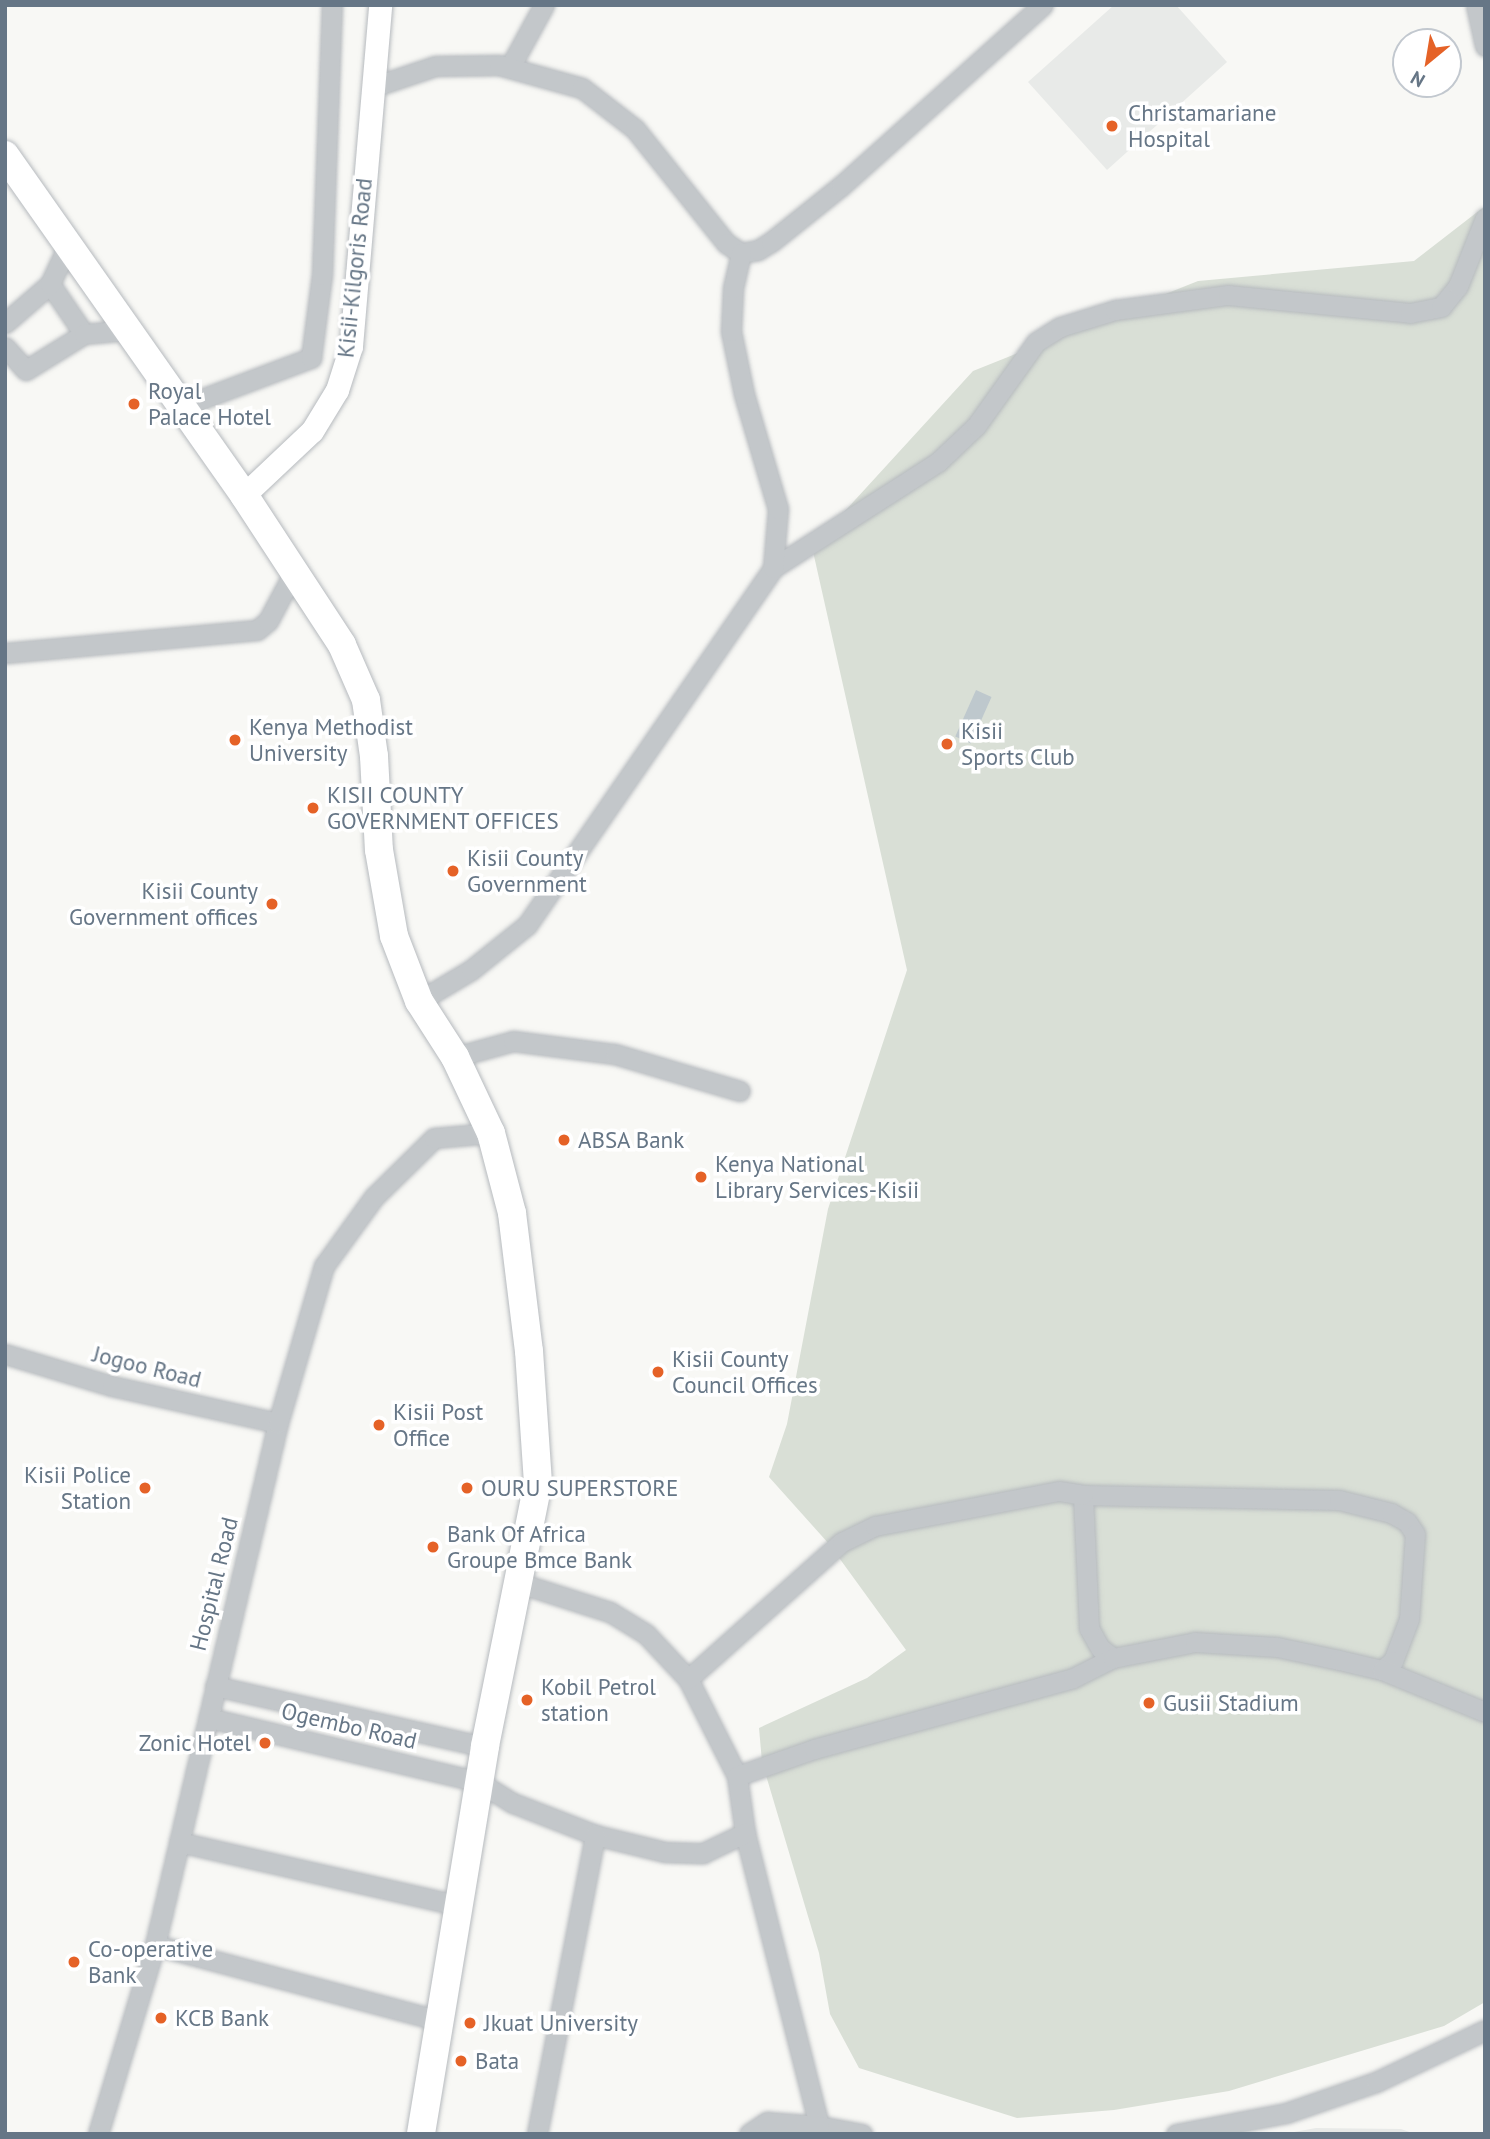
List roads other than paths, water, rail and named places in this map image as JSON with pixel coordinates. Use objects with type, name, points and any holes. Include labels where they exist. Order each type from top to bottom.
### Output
[{"type":"highway","points":[[5,155],[183,406],[342,645],[366,700],[387,911],[419,1001],[455,1057],[491,1133],[512,1213],[536,1427],[538,1483],[485,1747],[461,1906],[421,2134]]},
{"type":"main road","name":"Kisii-Kilgoris Road","points":[[244,495],[312,430],[337,390],[351,346],[380,5]]},
{"type":"street","points":[[183,406],[311,358],[322,275],[332,5]]},
{"type":"street","points":[[510,66],[544,5]]},
{"type":"street","points":[[741,253],[771,242],[841,186],[1043,5]]},
{"type":"street","points":[[1476,5],[1485,46]]},
{"type":"street","points":[[373,87],[435,66],[510,66],[582,88],[612,107],[703,210],[726,243],[741,253]]},
{"type":"street","points":[[419,1001],[481,963],[527,925],[773,568],[938,462],[976,426],[1036,342],[1060,327],[1115,310],[1228,295],[1410,313],[1441,307],[1458,286],[1485,218]]},
{"type":"street","points":[[5,323],[50,284],[69,243]]},
{"type":"street","points":[[741,253],[733,288],[732,331],[779,509],[773,568]]},
{"type":"street","points":[[50,284],[84,334]]},
{"type":"street","points":[[5,346],[26,370],[84,334],[128,330]]},
{"type":"street","points":[[5,653],[257,630],[268,621],[293,574]]},
{"type":"street","points":[[455,1057],[513,1041],[615,1055],[740,1091]]},
{"type":"street","name":"Hospital Road","points":[[98,2134],[155,1945],[278,1423],[324,1266],[340,1241],[390,1178],[434,1138],[491,1133]]},
{"type":"street","name":"Jogoo Road","points":[[5,1354],[112,1386],[278,1423]]},
{"type":"street","points":[[688,1679],[842,1542],[875,1526],[1059,1491],[1083,1495],[1339,1500],[1372,1505],[1407,1522],[1415,1534],[1414,1594],[1393,1661],[1382,1670]]},
{"type":"street","points":[[1083,1495],[1089,1628],[1100,1648],[1113,1658]]},
{"type":"street","points":[[516,1582],[610,1612],[646,1634],[688,1679],[737,1776],[745,1833],[819,2126]]},
{"type":"street","points":[[737,1776],[814,1749],[1073,1678],[1113,1658],[1210,1642],[1277,1647],[1382,1670],[1485,1712]]},
{"type":"street","points":[[215,1686],[485,1747]]},
{"type":"street","name":"Ogembo Road","points":[[209,1718],[479,1782]]},
{"type":"street","points":[[479,1782],[503,1798],[595,1835],[665,1852],[703,1853],[745,1833]]},
{"type":"street","points":[[537,2134],[595,1835]]},
{"type":"street","points":[[179,1842],[461,1906]]},
{"type":"street","points":[[155,1945],[441,2021]]},
{"type":"street","points":[[1176,2134],[1286,2113],[1376,2082],[1485,2030]]},
{"type":"street","points":[[749,2134],[767,2122],[819,2126],[862,2134]]},
{"type":"place","name":"Christamariane Hospital","points":[[1112,126]]},
{"type":"place","name":"Royal Palace Hotel","points":[[134,404]]},
{"type":"place","name":"Kenya Methodist University","points":[[235,740]]},
{"type":"place","name":"Kisii Sports Club","points":[[947,744]]},
{"type":"place","name":"KISII COUNTY GOVERNMENT OFFICES","points":[[313,808]]},
{"type":"place","name":"Kisii County Government","points":[[453,871]]},
{"type":"place","name":"Kisii County Government offices","points":[[272,904]]},
{"type":"place","name":"ABSA Bank","points":[[564,1140]]},
{"type":"place","name":"Kenya National Library Services-Kisii","points":[[701,1177]]},
{"type":"place","name":"Kisii County Council Offices","points":[[658,1372]]},
{"type":"place","name":"Kisii Post Office","points":[[379,1425]]},
{"type":"place","name":"Kisii Police Station","points":[[145,1488]]},
{"type":"place","name":"OURU SUPERSTORE","points":[[467,1488]]},
{"type":"place","name":"Bank Of Africa Groupe Bmce Bank","points":[[433,1547]]},
{"type":"place","name":"Kobil Petrol station","points":[[527,1700]]},
{"type":"place","name":"Gusii Stadium","points":[[1149,1703]]},
{"type":"place","name":"Zonic Hotel","points":[[265,1743]]},
{"type":"place","name":"Co-operative Bank","points":[[74,1962]]},
{"type":"place","name":"KCB Bank","points":[[161,2018]]},
{"type":"place","name":"Jkuat University","points":[[470,2023]]},
{"type":"place","name":"Bata","points":[[461,2061]]}]
